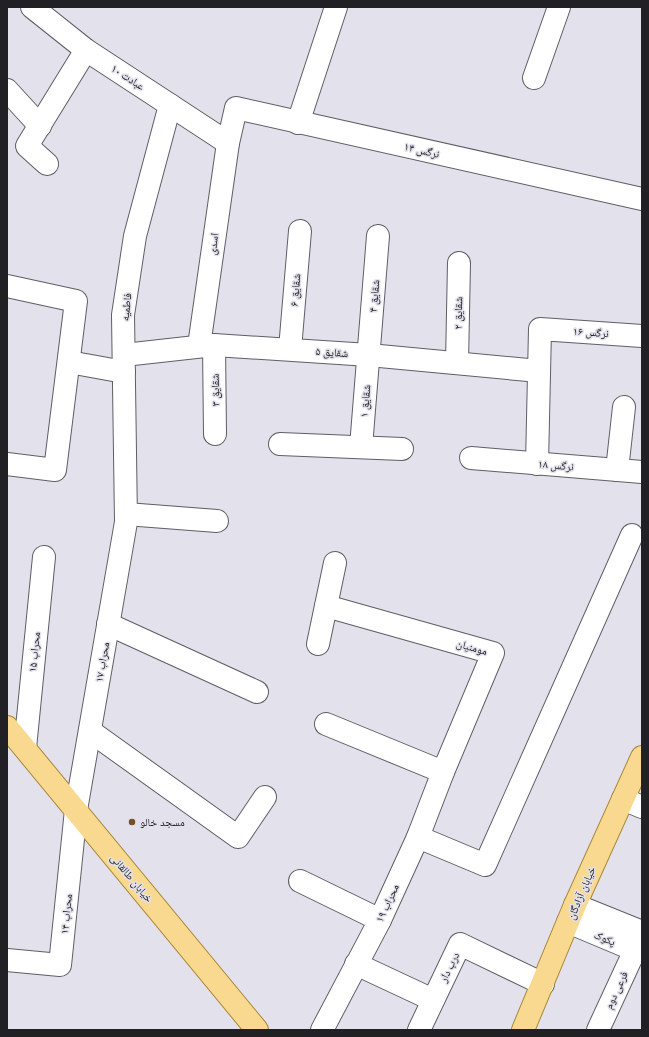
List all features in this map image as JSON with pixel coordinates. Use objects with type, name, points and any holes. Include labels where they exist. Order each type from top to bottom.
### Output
[{"type":"main road","name":"خیابان طالقانی","points":[[7,727],[257,1030]]},
{"type":"main road","name":"خیابان آزادگان","points":[[523,1030],[572,913],[632,803],[642,757]]},
{"type":"street","name":"عبادت ۱۰","points":[[32,7],[86,50],[228,143]]},
{"type":"street","points":[[298,123],[336,7]]},
{"type":"street","points":[[534,78],[559,7]]},
{"type":"street","points":[[47,164],[27,146],[86,50]]},
{"type":"street","points":[[7,90],[40,126]]},
{"type":"street","name":"فاطمیه","points":[[126,514],[124,315],[135,236],[170,105]]},
{"type":"street","name":"نرگس ۱۴","points":[[228,143],[236,108],[642,199]]},
{"type":"street","name":"اسدی","points":[[206,345],[228,143]]},
{"type":"street","name":"شقایق ۶","points":[[290,349],[300,231]]},
{"type":"street","name":"شقایق ۴","points":[[369,355],[378,236]]},
{"type":"street","name":"شقایق ۲","points":[[457,363],[459,263]]},
{"type":"street","points":[[7,464],[56,470],[76,301],[8,292]]},
{"type":"street","name":"نرگس ۱۶","points":[[539,371],[540,329],[642,336]]},
{"type":"street","name":"شقایق ۵","points":[[69,362],[124,364],[206,345],[369,355],[539,371]]},
{"type":"street","name":"شقایق ۳","points":[[206,345],[215,434]]},
{"type":"street","name":"شقایق ۱","points":[[361,447],[369,355]]},
{"type":"street","points":[[537,464],[539,371]]},
{"type":"street","points":[[617,470],[624,407]]},
{"type":"street","points":[[280,444],[402,449]]},
{"type":"street","name":"نرگس ۱۸","points":[[471,458],[642,472]]},
{"type":"street","points":[[126,514],[217,521]]},
{"type":"street","name":"محراب ۱۷","points":[[76,810],[126,514]]},
{"type":"street","points":[[418,837],[485,866],[632,535]]},
{"type":"street","name":"محراب ۱۵","points":[[25,748],[44,557]]},
{"type":"street","points":[[318,644],[335,563]]},
{"type":"street","name":"مومنیان","points":[[326,606],[493,653],[442,772]]},
{"type":"street","points":[[108,624],[257,692]]},
{"type":"street","points":[[326,724],[442,772]]},
{"type":"street","points":[[90,732],[238,837],[265,796]]},
{"type":"street","name":"محراب ۱۹","points":[[322,1030],[380,920],[418,837],[442,772]]},
{"type":"street","name":"محراب ۱۴","points":[[7,960],[60,965],[76,810]]},
{"type":"street","points":[[300,882],[380,920]]},
{"type":"street","name":"پکوک","points":[[572,913],[640,945]]},
{"type":"street","name":"درب دار","points":[[419,1030],[460,944],[543,984]]},
{"type":"street","name":"فرعی دوم","points":[[598,1030],[640,945]]},
{"type":"street","points":[[356,964],[433,1000]]},
{"type":"place","name":"مسجد خالو","points":[[132,822]]}]
